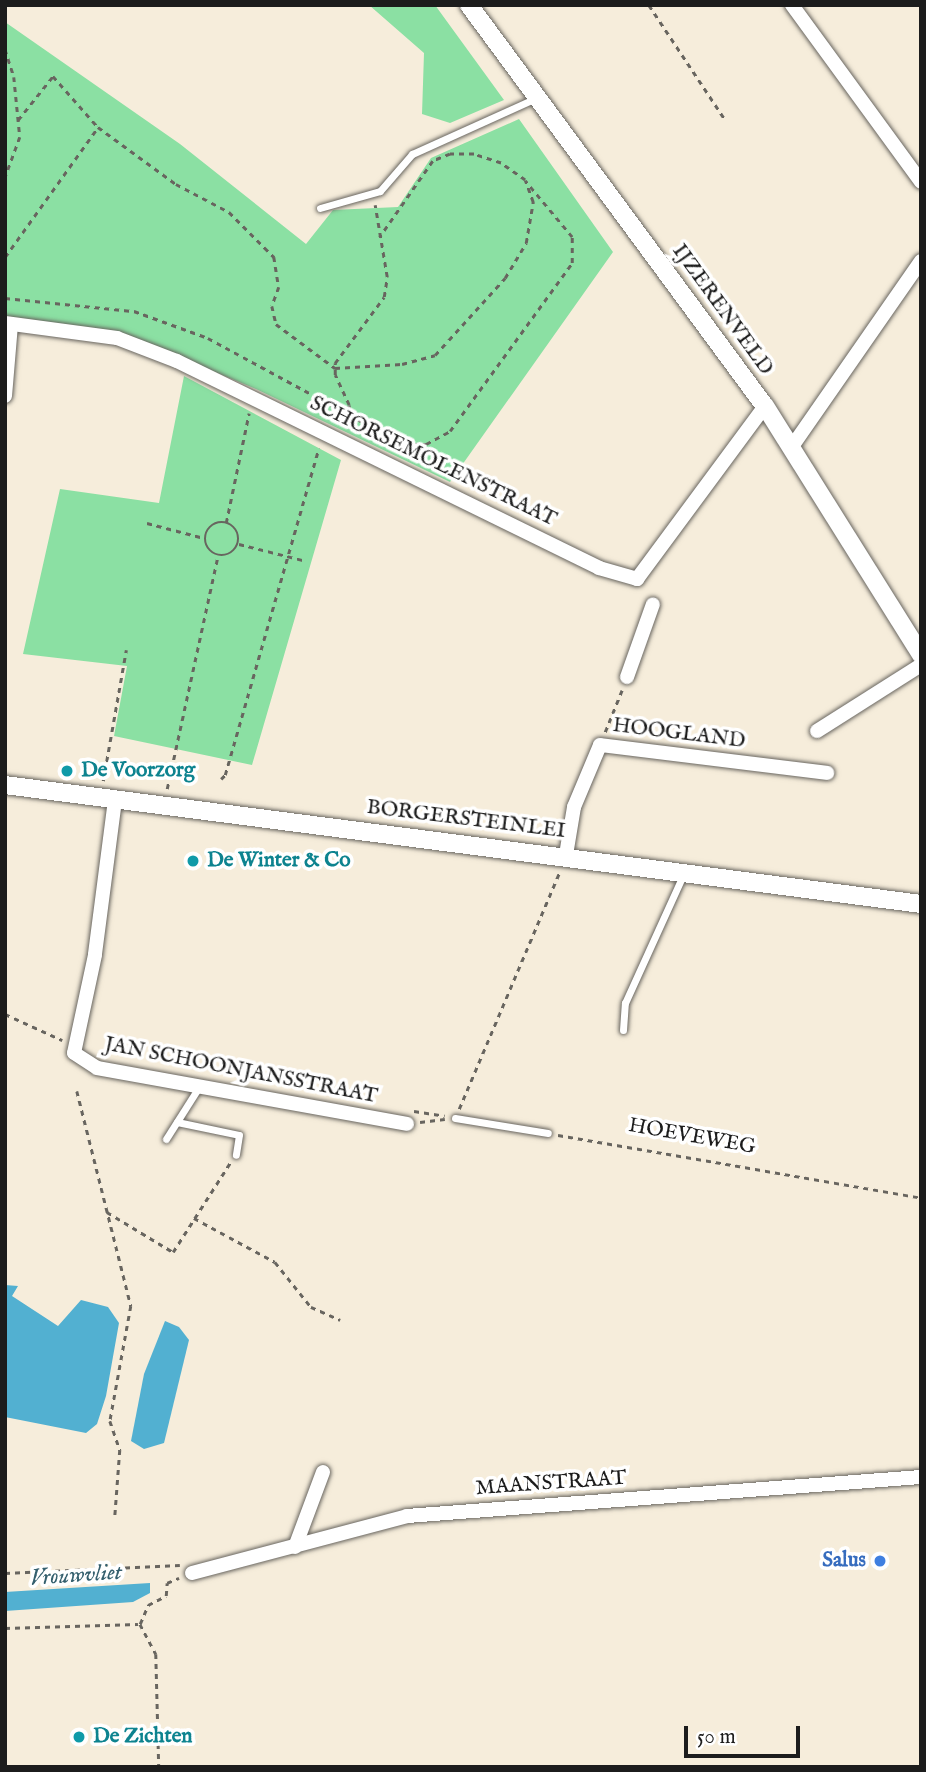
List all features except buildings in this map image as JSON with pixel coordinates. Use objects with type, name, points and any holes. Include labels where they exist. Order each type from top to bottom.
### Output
[{"type":"street","name":"IJZERENVELD","points":[[469,5],[765,406],[921,655]]},
{"type":"street","points":[[792,5],[921,182]]},
{"type":"street","points":[[791,447],[921,261]]},
{"type":"street","points":[[5,396],[8,324]]},
{"type":"street","name":"SCHORSEMOLENSTRAAT","points":[[8,324],[117,338],[253,395],[599,568],[637,579],[765,406]]},
{"type":"street","points":[[627,677],[653,604]]},
{"type":"street","points":[[817,731],[921,665]]},
{"type":"street","name":"HOOGLAND","points":[[566,855],[574,807],[600,745],[827,773]]},
{"type":"street","name":"BORGERSTEINLEI","points":[[5,785],[566,855],[683,874],[921,904]]},
{"type":"street","name":"JAN SCHOONJANSSTRAAT","points":[[108,799],[95,955],[74,1053],[97,1068],[407,1124]]},
{"type":"street","points":[[295,1547],[324,1472]]},
{"type":"street","name":"MAANSTRAAT","points":[[192,1573],[407,1516],[921,1477]]},
{"type":"lane","points":[[320,208],[374,193],[412,154],[537,97]]},
{"type":"lane","points":[[623,1030],[625,1003],[683,874]]},
{"type":"lane","points":[[166,1139],[199,1087]]},
{"type":"lane","points":[[455,1118],[548,1133]]},
{"type":"lane","points":[[177,1122],[239,1135],[236,1154]]},
{"type":"path","points":[[649,5],[724,118]]},
{"type":"path","points":[[5,50],[14,77],[20,137],[5,177]]},
{"type":"path","points":[[18,120],[53,76],[98,127],[176,184],[229,212],[274,257],[279,287],[272,306],[276,324],[335,368],[349,412],[348,443]]},
{"type":"path","points":[[5,257],[98,127]]},
{"type":"path","points":[[5,298],[134,311],[208,338],[349,412],[403,444],[426,444],[450,431],[572,263],[569,231],[554,220],[524,180],[501,163],[474,154],[450,154],[433,161],[380,237]]},
{"type":"path","points":[[335,368],[402,365],[435,355],[505,278],[526,243],[533,202],[524,180]]},
{"type":"path","points":[[335,368],[384,297],[387,277],[374,193]]},
{"type":"path","points":[[226,523],[253,395]]},
{"type":"path","points":[[220,779],[225,775],[311,462],[327,432]]},
{"type":"path","points":[[146,523],[205,538]]},
{"type":"path","points":[[226,523],[237,530],[239,544],[229,555],[218,556],[208,550],[205,538],[212,525],[226,523]]},
{"type":"path","points":[[239,544],[306,561]]},
{"type":"path","points":[[164,806],[218,556]]},
{"type":"path","points":[[108,799],[126,650]]},
{"type":"path","points":[[600,745],[627,677]]},
{"type":"path","points":[[407,1124],[455,1118],[566,855]]},
{"type":"path","points":[[5,1014],[57,1034],[74,1053]]},
{"type":"path","points":[[77,1091],[131,1306],[110,1421],[120,1450],[115,1516]]},
{"type":"path","name":"HOEVEWEG","points":[[548,1133],[921,1198]]},
{"type":"path","points":[[107,1212],[173,1252],[236,1154]]},
{"type":"path","points":[[194,1218],[275,1262],[311,1307],[340,1320]]},
{"type":"path","points":[[5,1573],[177,1563],[192,1573]]},
{"type":"path","points":[[140,1624],[148,1605],[166,1596],[167,1583],[192,1573]]},
{"type":"path","points":[[5,1629],[140,1624]]},
{"type":"path","points":[[140,1624],[156,1654],[159,1767]]},
{"type":"green space","points":[[369,5],[435,5],[504,100],[450,123],[422,114],[424,53]]},
{"type":"green space","points":[[5,22],[180,144],[306,244],[333,210],[398,207],[431,158],[519,119],[613,252],[450,482],[256,389],[119,332],[5,316]]},
{"type":"green space","points":[[184,376],[341,460],[252,765],[114,736],[127,666],[23,654],[60,489],[159,503]]},
{"type":"water","points":[[5,1285],[18,1286],[12,1296],[58,1326],[81,1300],[108,1307],[119,1323],[106,1396],[97,1424],[86,1433],[5,1417]]},
{"type":"water","points":[[165,1321],[179,1327],[189,1340],[164,1443],[144,1449],[131,1441],[144,1374]]},
{"type":"water","name":"Vrouwvliet","points":[[150,1583],[150,1593],[133,1602],[5,1611],[5,1592]]},
{"type":"place","name":"De Voorzorg","points":[[67,771]]},
{"type":"place","name":"De Winter & Co","points":[[193,861]]},
{"type":"place","name":"Salus","points":[[880,1561]]},
{"type":"place","name":"De Zichten","points":[[79,1737]]}]
